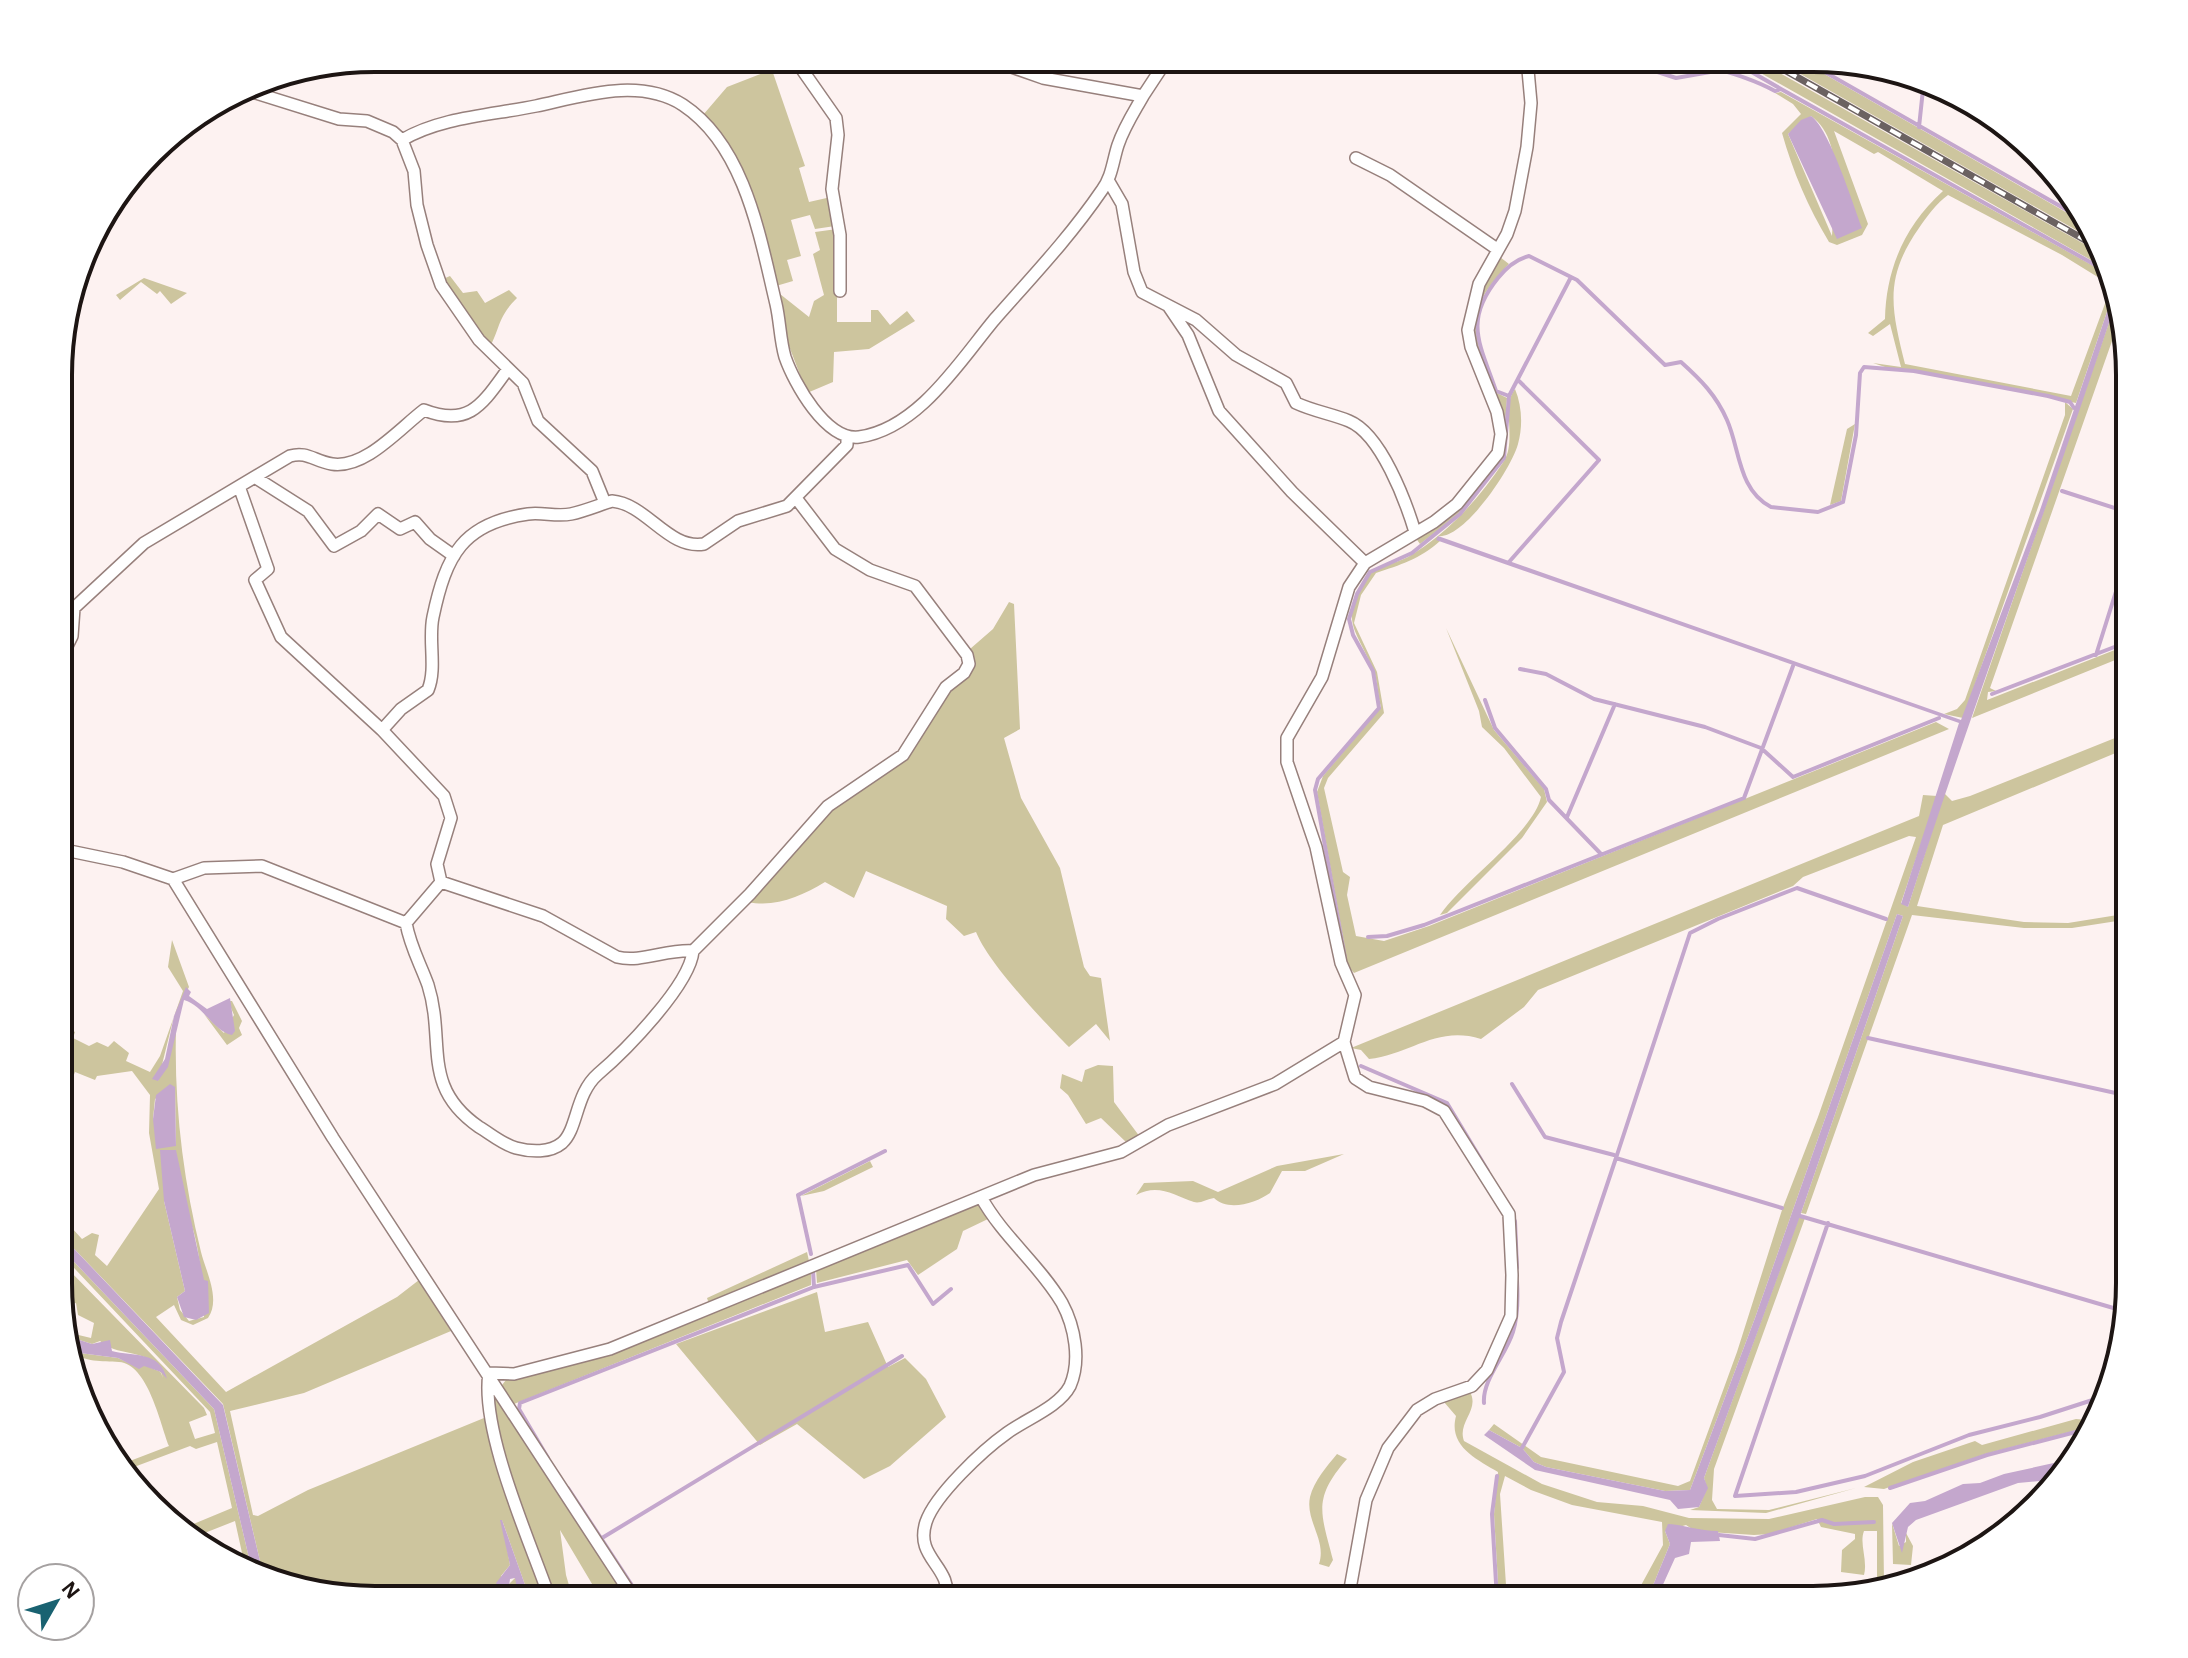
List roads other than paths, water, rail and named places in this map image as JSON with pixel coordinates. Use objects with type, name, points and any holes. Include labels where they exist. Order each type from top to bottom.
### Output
[{"type":"street","points":[[804,72],[836,118],[838,135],[832,189],[840,235],[840,291]]},
{"type":"street","points":[[1026,72],[1043,78],[1143,96]]},
{"type":"street","points":[[402,140],[433,126],[600,92],[654,93],[682,105],[719,142],[744,189],[776,305],[785,355],[800,392],[818,413],[847,436],[859,437],[889,425],[936,389],[1036,277],[1108,180],[1119,143],[1159,72]]},
{"type":"street","points":[[1351,1586],[1366,1500],[1388,1448],[1417,1410],[1435,1399],[1472,1386],[1487,1370],[1511,1316],[1509,1214],[1444,1111],[1425,1101],[1369,1087],[1355,1078],[1344,1042],[1355,995],[1341,963],[1316,847],[1287,762],[1287,738],[1322,677],[1349,587],[1365,563],[1457,504],[1498,453],[1501,434],[1497,412],[1468,330],[1479,284],[1515,211],[1527,147],[1531,103],[1528,72]]},
{"type":"street","points":[[260,94],[339,119],[367,121],[393,132],[402,140],[414,171],[417,205],[441,285],[479,340],[523,383],[538,421],[592,471],[605,503]]},
{"type":"street","points":[[1356,158],[1390,175],[1497,249]]},
{"type":"street","points":[[1108,180],[1122,204],[1136,284],[1151,299],[1196,320],[1236,355],[1286,383],[1296,403],[1350,421],[1362,429],[1403,492],[1415,532]]},
{"type":"street","points":[[1168,306],[1188,335],[1219,411],[1292,492],[1365,563]]},
{"type":"street","points":[[72,636],[74,608],[144,543],[240,489],[290,456],[302,452],[335,465],[353,463],[424,410],[450,418],[481,407],[508,369]]},
{"type":"street","points":[[382,730],[430,685],[433,615],[454,556],[472,531],[495,520],[531,514],[570,514],[620,501],[679,541],[704,544],[738,521],[787,506],[847,445],[847,436]]},
{"type":"street","points":[[256,478],[308,511],[334,546],[361,531],[378,514],[400,529],[415,522],[430,539],[454,556]]},
{"type":"street","points":[[240,489],[268,569],[255,580],[281,637],[382,730],[444,796],[451,818],[437,864],[441,882]]},
{"type":"street","points":[[441,882],[406,923],[409,945],[428,985],[434,1051],[447,1095],[462,1115],[509,1146],[538,1151],[562,1143],[568,1135],[584,1091],[692,965],[693,951],[750,894],[828,806],[903,755],[946,687],[964,673],[969,664],[967,655],[915,586],[861,566],[835,549],[796,498]]},
{"type":"street","points":[[72,851],[123,862],[173,879],[204,868],[262,866],[406,923]]},
{"type":"street","points":[[173,879],[333,1138],[626,1586]]},
{"type":"street","points":[[441,882],[466,893],[515,904],[617,957],[628,960],[666,951],[693,951]]},
{"type":"street","points":[[489,1373],[514,1374],[610,1349],[1034,1175],[1121,1152],[1168,1125],[1275,1084],[1344,1042]]},
{"type":"street","points":[[945,1586],[945,1578],[926,1553],[922,1539],[927,1519],[937,1503],[989,1447],[1052,1404],[1069,1388],[1075,1367],[1070,1323],[1062,1304],[1038,1269],[997,1227],[981,1197]]},
{"type":"street","points":[[489,1373],[486,1395],[491,1426],[546,1586]]},
{"type":"waterway","points":[[1658,72],[1676,78],[1710,72]]},
{"type":"waterway","points":[[1726,72],[1775,91],[1781,89],[2095,265]]},
{"type":"waterway","points":[[1752,72],[1781,89]]},
{"type":"waterway","points":[[1826,73],[2067,210]]},
{"type":"waterway","points":[[1919,127],[1923,93]]},
{"type":"waterway","points":[[1509,396],[1496,391],[1480,346],[1478,320],[1487,293],[1498,278],[1512,264],[1529,256],[1577,280],[1665,365],[1681,362],[1701,382],[1727,420],[1746,480],[1760,500],[1771,507],[1818,512],[1843,502],[1856,435],[1860,373],[1864,367],[1914,371],[2048,396],[2070,402],[2074,408]]},
{"type":"waterway","points":[[1345,958],[1315,790],[1318,779],[1379,708],[1373,671],[1353,635],[1349,619],[1357,594],[1370,572],[1412,553],[1460,514],[1504,458],[1509,396],[1570,279]]},
{"type":"waterway","points":[[1509,562],[1599,460],[1519,381]]},
{"type":"waterway","points":[[2062,491],[2116,508]]},
{"type":"waterway","points":[[2096,655],[2116,591]]},
{"type":"waterway","points":[[1992,694],[2116,646]]},
{"type":"waterway","points":[[1368,937],[1387,936],[1424,925],[1744,798],[1793,666]]},
{"type":"waterway","points":[[1520,669],[1546,674],[1594,699],[1705,727],[1761,748],[1793,777],[1939,718]]},
{"type":"waterway","points":[[1485,700],[1495,728],[1546,789],[1549,800],[1601,854]]},
{"type":"waterway","points":[[1567,817],[1615,704]]},
{"type":"waterway","points":[[1782,1208],[1616,1158],[1690,933],[1797,888],[1886,919]]},
{"type":"waterway","points":[[1868,1038],[2116,1093]]},
{"type":"waterway","points":[[1361,1066],[1447,1103],[1488,1171]]},
{"type":"waterway","points":[[1512,1084],[1545,1137],[1614,1155]]},
{"type":"waterway","points":[[811,1254],[798,1195],[885,1151]]},
{"type":"waterway","points":[[1522,1448],[1564,1372],[1557,1338],[1616,1158]]},
{"type":"waterway","points":[[1800,1216],[2114,1308]]},
{"type":"waterway","points":[[1515,1221],[1517,1268]]},
{"type":"waterway","points":[[1828,1223],[1735,1496],[1796,1492],[1865,1476],[1969,1435],[2093,1400]]},
{"type":"waterway","points":[[548,1458],[519,1409],[520,1403],[814,1287],[908,1265],[933,1304],[951,1289]]},
{"type":"waterway","points":[[813,1271],[814,1287]]},
{"type":"waterway","points":[[1484,1403],[1490,1376],[1515,1326],[1517,1281]]},
{"type":"waterway","points":[[602,1538],[902,1356]]},
{"type":"waterway","points":[[1890,1488],[1987,1455],[2077,1432]]},
{"type":"waterway","points":[[1496,1586],[1492,1514],[1497,1476]]},
{"type":"waterway","points":[[568,1488],[632,1586]]},
{"type":"waterway","points":[[1719,1535],[1755,1539],[1822,1520],[1834,1524],[1874,1522]]},
{"type":"railway","points":[[1788,72],[2084,239]]}]
